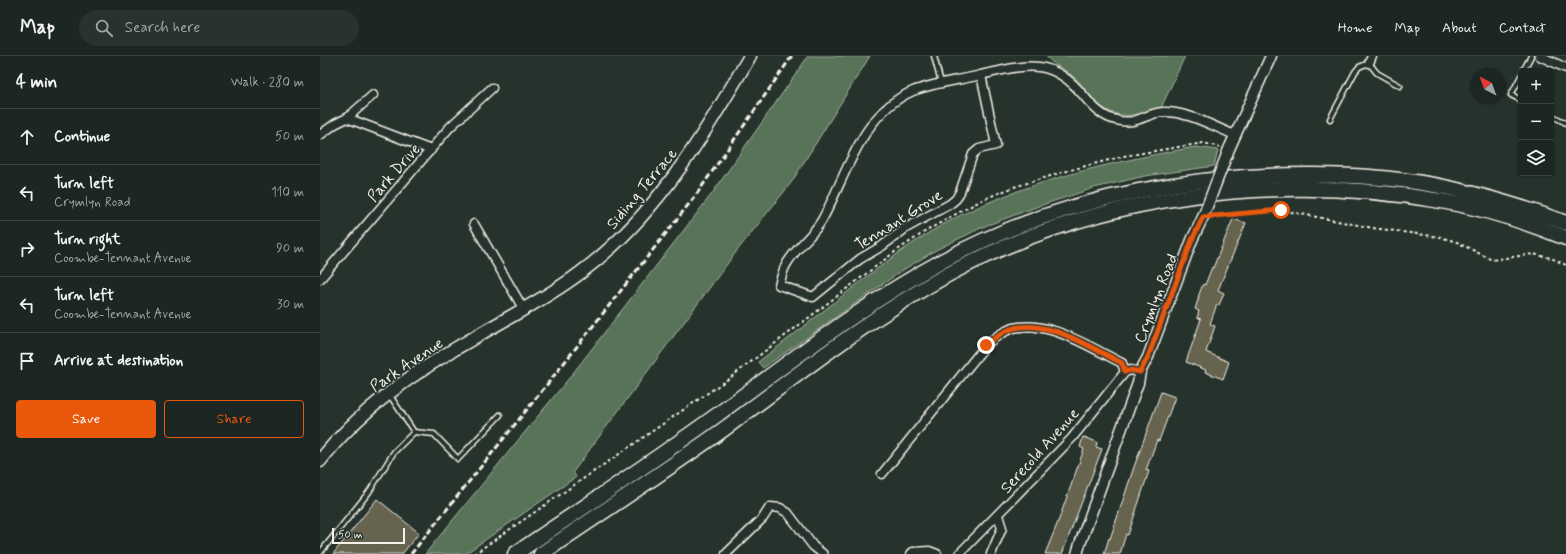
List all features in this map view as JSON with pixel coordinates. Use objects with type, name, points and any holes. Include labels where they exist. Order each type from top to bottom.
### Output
[{"type":"highway","points":[[515,554],[704,424],[850,319],[900,286],[944,260],[990,238],[1038,218],[1079,205],[1136,191],[1186,182],[1268,175],[1344,175],[1396,179],[1446,187],[1495,199],[1566,223]]},
{"type":"highway","points":[[541,554],[708,440],[858,331],[907,299],[950,274],[996,251],[1043,232],[1091,216],[1139,205],[1190,196],[1268,190],[1344,190],[1395,194],[1444,201],[1492,212],[1566,238]]},
{"type":"main road","name":"Siding Terrace","points":[[524,310],[581,273],[606,253],[656,199],[714,117],[750,56]]},
{"type":"main road","name":"Park Avenue","points":[[320,461],[336,440],[375,403],[425,368],[471,339],[524,310]]},
{"type":"street","name":"Crymlyn Road","points":[[1077,554],[1082,536],[1138,383],[1140,372],[1148,357],[1192,240],[1203,217],[1229,149],[1271,56]]},
{"type":"street","points":[[1540,56],[1566,68]]},
{"type":"street","points":[[981,75],[1012,68],[1036,65],[1064,76],[1101,114],[1115,120],[1126,122],[1136,121],[1161,112],[1172,112],[1183,114],[1235,135]]},
{"type":"street","name":"Tennant Grove","points":[[981,75],[996,145],[979,149],[973,154],[960,192],[956,199],[950,204],[906,228],[882,246],[860,259],[813,297],[779,285],[785,267],[819,226],[830,206],[843,174],[856,148],[875,121],[892,103],[914,91],[941,84],[981,75]]},
{"type":"street","name":"Park Drive","points":[[320,279],[450,127],[492,88]]},
{"type":"street","points":[[320,135],[335,124],[347,118],[374,95]]},
{"type":"street","points":[[347,118],[431,150]]},
{"type":"street","points":[[474,224],[524,310]]},
{"type":"street","points":[[882,474],[986,345],[1007,330],[1029,325],[1057,331],[1122,363],[1125,372],[1131,370],[1140,372]]},
{"type":"street","name":"Serecold Avenue","points":[[959,554],[1072,438],[1125,372]]},
{"type":"street","points":[[726,554],[763,518],[770,507],[780,508],[788,513],[814,546],[823,554]]},
{"type":"street","points":[[990,554],[1002,528],[998,515]]},
{"type":"street","points":[[911,554],[913,552],[929,551],[937,554]]},
{"type":"lane","points":[[934,56],[941,84]]},
{"type":"lane","points":[[1525,68],[1531,56]]},
{"type":"lane","points":[[1330,120],[1355,72],[1370,59],[1377,73],[1400,86]]},
{"type":"lane","points":[[1518,82],[1511,95],[1518,98]]},
{"type":"lane","points":[[1554,117],[1566,123]]},
{"type":"lane","points":[[389,394],[414,432]]},
{"type":"lane","points":[[414,432],[434,434],[458,459],[500,415]]},
{"type":"lane","points":[[320,553],[370,492],[394,452],[414,432]]},
{"type":"path","points":[[1203,217],[1281,210],[1372,228],[1440,237],[1457,242],[1492,260],[1533,254],[1551,258],[1566,265]]},
{"type":"green space","points":[[808,56],[870,56],[791,183],[736,252],[573,472],[576,477],[465,554],[425,554],[570,377],[711,195]]},
{"type":"green space","points":[[1046,56],[1185,56],[1161,108],[1139,114],[1124,115],[1117,114],[1102,107],[1074,78]]},
{"type":"green space","points":[[1195,147],[1218,150],[1214,166],[1145,176],[1094,188],[985,226],[936,250],[903,270],[763,368],[758,362],[885,263],[911,244],[953,219],[1011,193],[1071,174],[1133,159]]},
{"type":"building","points":[[1233,219],[1246,223],[1218,290],[1224,293],[1219,305],[1217,304],[1210,324],[1215,326],[1206,352],[1229,362],[1223,379],[1186,362],[1201,319],[1197,318],[1199,311],[1195,309],[1198,297],[1203,284],[1205,285],[1212,267],[1213,268]]},
{"type":"building","points":[[1161,392],[1175,397],[1159,441],[1157,440],[1146,470],[1149,471],[1128,535],[1126,534],[1120,554],[1104,554],[1109,538],[1110,539]]},
{"type":"building","points":[[1083,437],[1097,442],[1096,447],[1102,449],[1062,554],[1045,554],[1084,449],[1080,447]]},
{"type":"building","points":[[377,499],[419,533],[402,554],[333,554]]},
{"type":"railway","points":[[411,554],[696,195],[792,56]]},
{"type":"route","points":[[986,345],[1007,330],[1029,325],[1057,331],[1122,363],[1125,372],[1131,370],[1140,372],[1148,357],[1192,240],[1203,217],[1281,210]]}]
